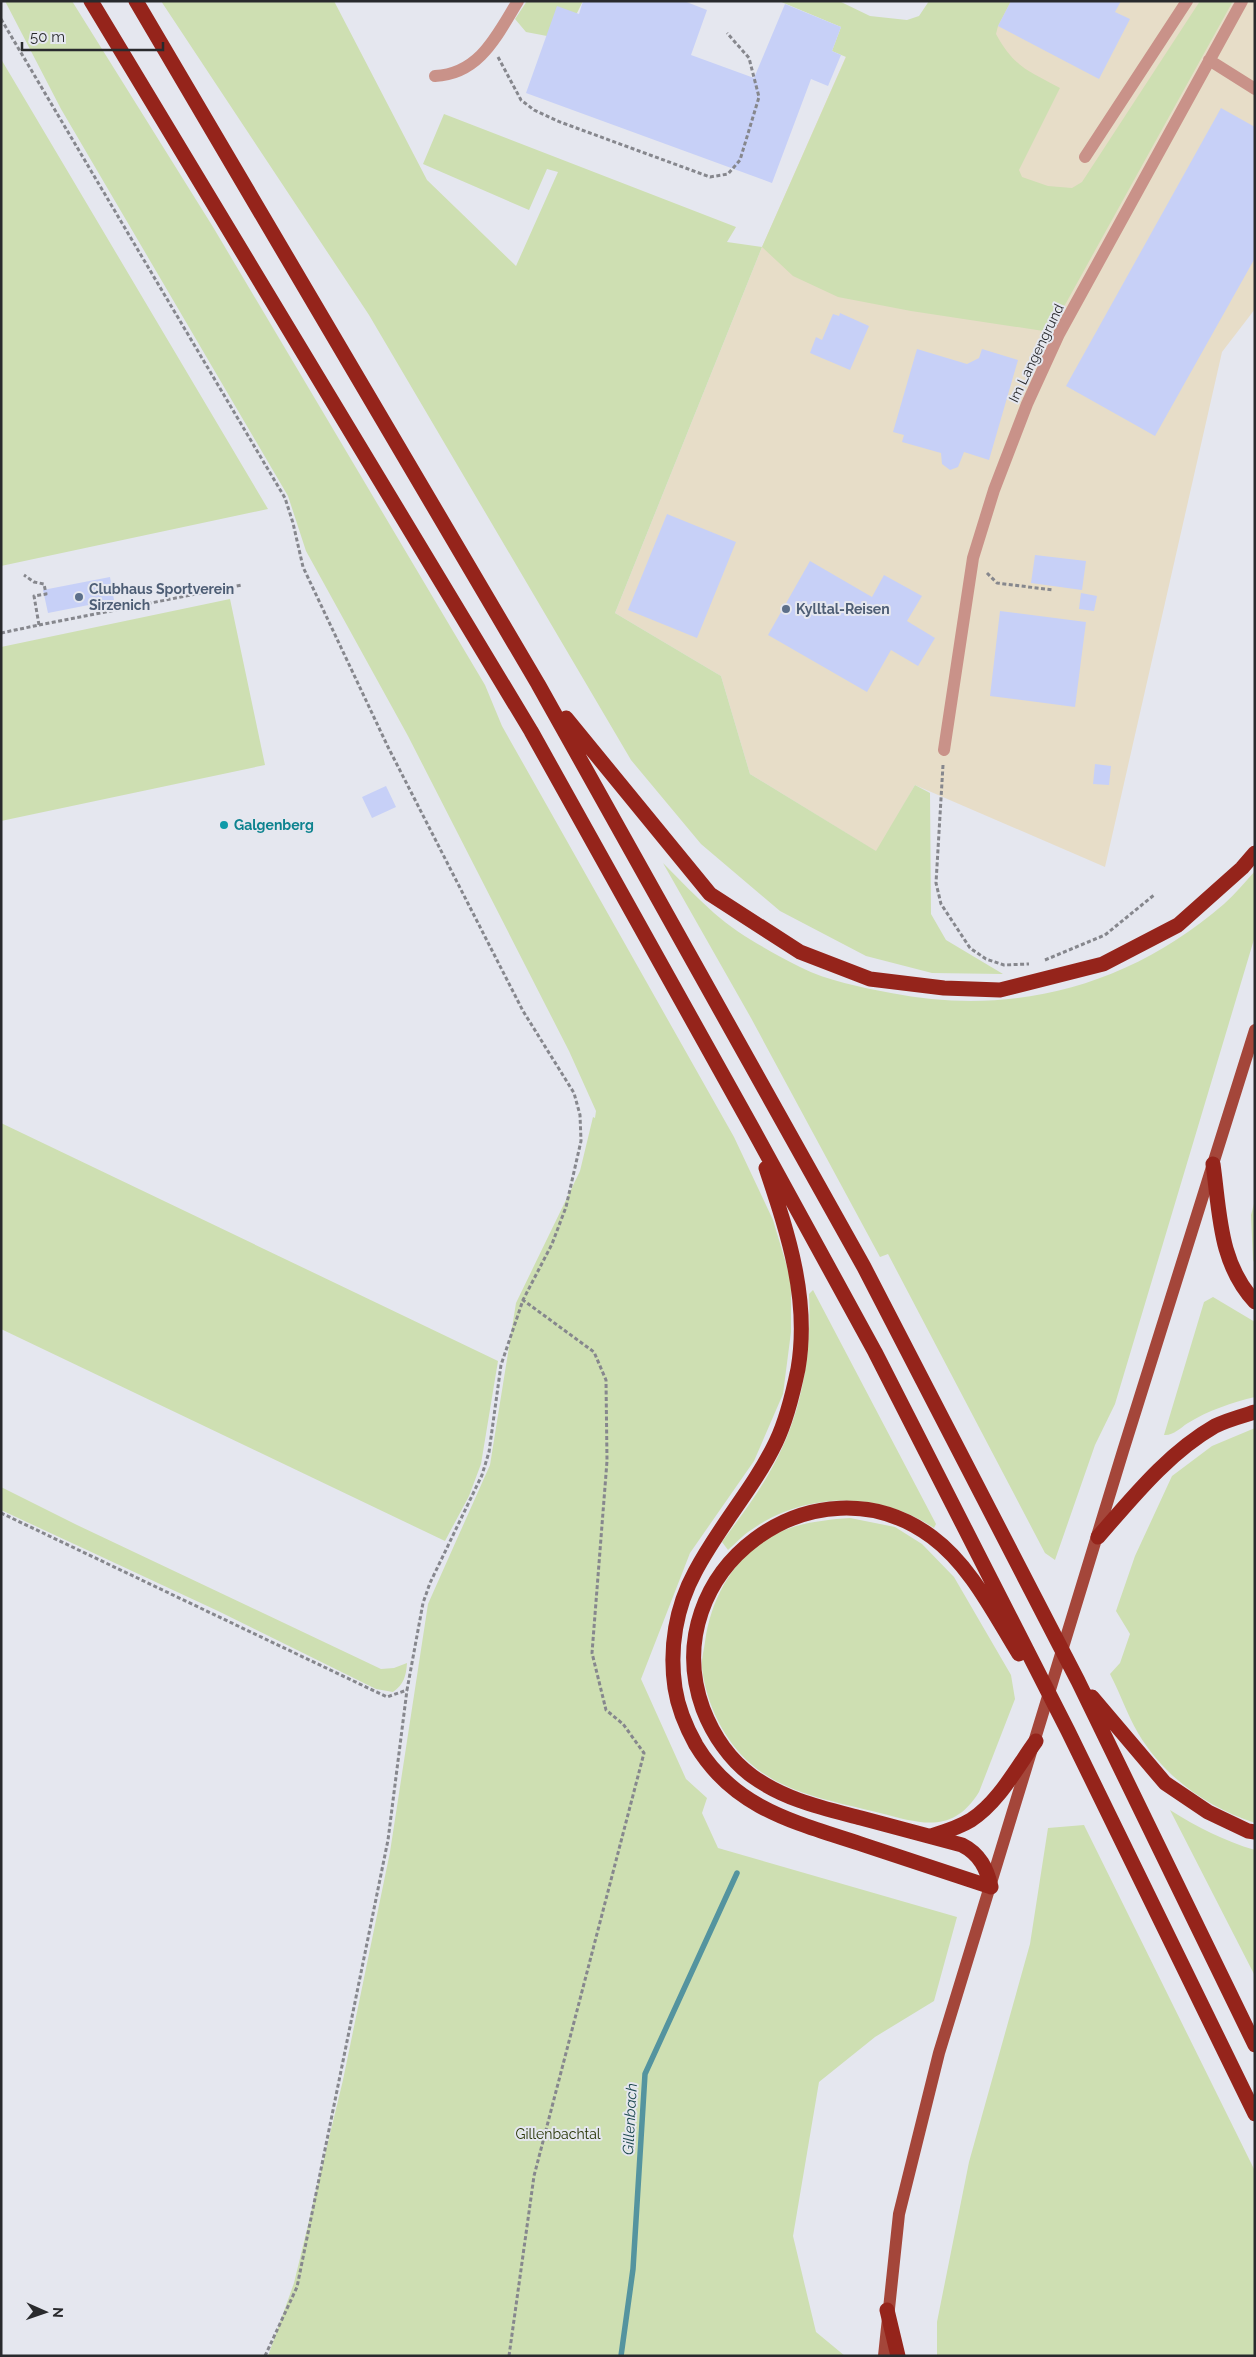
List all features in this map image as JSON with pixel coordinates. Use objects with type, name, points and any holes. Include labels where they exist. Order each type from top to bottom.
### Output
[{"type":"highway","points":[[91,1],[531,731],[754,1131],[875,1352],[1068,1731],[1255,2114]]},
{"type":"highway","points":[[136,1],[538,684],[864,1268],[1078,1681],[1255,2046]]},
{"type":"highway","points":[[538,684],[710,894],[800,952],[870,979],[944,988],[1000,990],[1103,964],[1178,925],[1242,868],[1255,853]]},
{"type":"highway","points":[[754,1131],[785,1226],[796,1272],[802,1321],[800,1355],[793,1392],[777,1441],[753,1482],[704,1556],[680,1607],[672,1660],[674,1684],[680,1712],[704,1759],[725,1783],[754,1804],[787,1820],[991,1887]]},
{"type":"highway","points":[[1213,1164],[1228,1259],[1241,1287],[1255,1302]]},
{"type":"highway","points":[[1098,1537],[1178,1452],[1216,1426],[1255,1412]]},
{"type":"highway","points":[[991,1887],[986,1868],[977,1855],[962,1845],[805,1803],[787,1796],[752,1776],[739,1765],[720,1742],[712,1728],[701,1703],[694,1672],[694,1653],[699,1616],[709,1590],[720,1573],[741,1551],[759,1537],[786,1521],[829,1509],[883,1512],[898,1517],[921,1529],[942,1545],[964,1568],[1068,1731]]},
{"type":"highway","points":[[1078,1681],[1165,1784],[1208,1812],[1255,1832]]},
{"type":"highway","points":[[931,1836],[960,1826],[983,1810],[1007,1782],[1036,1741]]},
{"type":"highway","points":[[887,2310],[898,2356]]},
{"type":"main road","points":[[884,2356],[887,2310],[899,2214],[939,2053],[1036,1741],[1077,1601],[1255,1030]]},
{"type":"street","points":[[435,76],[448,76],[474,64],[492,43],[518,1]]},
{"type":"street","points":[[1085,157],[1187,1]]},
{"type":"street","name":"Im Langengrund","points":[[944,750],[973,558],[994,490],[1020,422],[1058,338],[1242,1]]},
{"type":"street","points":[[1210,60],[1255,89]]},
{"type":"path","points":[[1,19],[284,498],[293,523],[302,567],[388,747],[523,1011],[574,1093],[580,1114],[581,1141],[566,1207],[552,1244],[523,1300],[501,1365],[489,1452],[482,1476],[430,1583],[423,1603],[407,1690],[388,1840],[297,2287],[265,2356]]},
{"type":"path","points":[[492,43],[506,75],[521,100],[534,110],[560,122],[710,177],[728,174],[740,160],[759,97],[749,58],[727,33]]},
{"type":"path","points":[[973,558],[982,570],[997,583],[1053,590]]},
{"type":"path","points":[[24,575],[34,582],[44,584],[46,590],[46,594],[34,596],[39,625]]},
{"type":"path","points":[[1,633],[242,585]]},
{"type":"path","points":[[944,750],[936,883],[941,904],[970,948],[986,959],[1004,965],[1035,964]]},
{"type":"path","points":[[1044,960],[1105,935],[1154,894]]},
{"type":"path","points":[[509,2356],[534,2176],[644,1753],[623,1724],[606,1710],[592,1653],[607,1461],[606,1380],[594,1352],[523,1300]]},
{"type":"path","points":[[1,1514],[387,1696],[407,1690]]},
{"type":"shaded area","points":[[966,1],[1255,1],[1255,309],[1222,352],[1105,867],[915,785],[877,852],[750,774],[721,676],[615,613],[762,247],[862,20],[939,63]]},
{"type":"green space","name":"Gillenbachtal","points":[[5,1],[72,1],[213,227],[485,685],[502,726],[734,1137],[773,1220],[791,1280],[791,1332],[783,1394],[754,1461],[690,1553],[641,1679],[686,1779],[707,1798],[702,1813],[718,1848],[957,1917],[934,2001],[875,2037],[819,2082],[793,2236],[816,2332],[845,2356],[268,2356],[294,2283],[343,2080],[390,1852],[428,1604],[490,1465],[516,1303],[580,1171],[596,1111],[569,1051],[408,736],[306,551],[288,496],[61,109]]},
{"type":"green space","points":[[161,1],[334,1],[427,180],[516,266],[558,172],[547,169],[529,210],[423,164],[444,114],[736,227],[727,242],[762,247],[615,613],[721,676],[750,774],[876,851],[915,785],[930,793],[931,914],[946,940],[1003,974],[932,973],[866,956],[780,911],[701,844],[631,760],[369,315]]},
{"type":"green space","points":[[527,1],[583,1],[577,13],[547,36],[526,32],[515,19]]},
{"type":"green space","points":[[779,1],[839,1],[870,16],[907,20],[919,16],[929,1],[1011,1],[996,34],[1009,54],[1023,67],[1060,88],[1019,170],[1022,177],[1048,186],[1072,188],[1082,182],[1200,1],[1233,1],[1050,332],[911,311],[838,297],[793,276],[762,247],[846,57],[832,51],[841,27]]},
{"type":"green space","points":[[1,59],[268,509],[1,566]]},
{"type":"green space","points":[[230,599],[265,765],[1,821],[1,647]]},
{"type":"green space","points":[[663,863],[707,907],[734,929],[811,972],[844,983],[891,993],[937,999],[982,1001],[1025,997],[1068,988],[1109,975],[1149,956],[1187,932],[1224,904],[1255,871],[1255,936],[1115,1404],[1095,1445],[1055,1560],[1045,1553],[888,1254],[880,1257],[751,1018]]},
{"type":"green space","points":[[1,1123],[498,1361],[481,1464],[469,1496],[445,1541],[1,1329]]},
{"type":"green space","points":[[1255,1200],[1255,1264],[1253,1260],[1251,1215]]},
{"type":"green space","points":[[813,1290],[936,1524],[934,1528],[913,1516],[890,1507],[866,1502],[842,1500],[819,1502],[795,1508],[772,1517],[748,1532],[728,1550],[722,1542],[752,1501],[768,1475],[789,1432],[802,1388],[808,1341],[809,1294]]},
{"type":"green space","points":[[1213,1297],[1255,1322],[1255,1397],[1212,1411],[1173,1433],[1164,1435],[1204,1302]]},
{"type":"green space","points":[[1255,1428],[1255,1823],[1204,1799],[1174,1777],[1160,1763],[1138,1733],[1110,1674],[1120,1663],[1130,1634],[1116,1611],[1135,1556],[1172,1476],[1212,1446]]},
{"type":"green space","points":[[1,1487],[381,1669],[394,1668],[407,1663],[404,1679],[393,1692],[376,1689],[218,1611],[1,1510]]},
{"type":"green space","points":[[850,1518],[895,1527],[922,1544],[954,1577],[1011,1675],[1015,1699],[979,1792],[958,1815],[947,1820],[923,1822],[910,1820],[829,1801],[779,1783],[741,1755],[725,1733],[712,1708],[704,1681],[703,1655],[712,1611],[718,1596],[734,1569],[757,1546],[779,1532],[809,1523]]},
{"type":"green space","points":[[1170,1810],[1211,1833],[1255,1850],[1255,1976]]},
{"type":"green space","points":[[1084,1825],[1255,2171],[1255,2356],[937,2356],[937,2322],[969,2162],[1030,1944],[1048,1828]]},
{"type":"building","points":[[583,1],[684,1],[707,10],[691,55],[754,78],[785,4],[841,27],[832,51],[841,55],[828,86],[811,79],[772,183],[526,93],[557,6],[579,14]]},
{"type":"building","points":[[1011,1],[1121,1],[1115,12],[1130,19],[1099,79],[998,26]]},
{"type":"building","points":[[1221,108],[1255,127],[1255,258],[1155,436],[1066,386]]},
{"type":"building","points":[[840,313],[869,326],[850,370],[810,353],[816,337],[822,340],[833,314],[839,316]]},
{"type":"building","points":[[917,349],[967,364],[979,358],[982,349],[1018,360],[989,460],[964,452],[958,467],[950,470],[942,464],[941,453],[902,442],[904,435],[893,432]]},
{"type":"building","points":[[667,514],[736,542],[697,638],[628,610]]},
{"type":"building","points":[[1035,555],[1086,561],[1082,590],[1031,583]]},
{"type":"building","points":[[810,561],[872,597],[884,575],[922,596],[907,621],[935,638],[918,666],[891,650],[867,692],[768,635]]},
{"type":"building","name":"Clubhaus Sportverein Sirzenich","points":[[110,577],[114,600],[48,613],[43,590]]},
{"type":"building","points":[[1081,593],[1097,596],[1094,611],[1079,609]]},
{"type":"building","points":[[1000,611],[1086,622],[1075,707],[990,696]]},
{"type":"building","points":[[1095,764],[1111,766],[1109,785],[1093,784]]},
{"type":"building","points":[[386,786],[396,807],[372,818],[362,797]]},
{"type":"waterway","name":"Gillenbach","points":[[621,2356],[633,2269],[645,2074],[737,1873]]},
{"type":"place","name":"Clubhaus Sportverein Sirzenich","points":[[79,597]]},
{"type":"place","name":"Kylltal-Reisen","points":[[786,609]]},
{"type":"place","name":"Galgenberg","points":[[224,825]]}]
